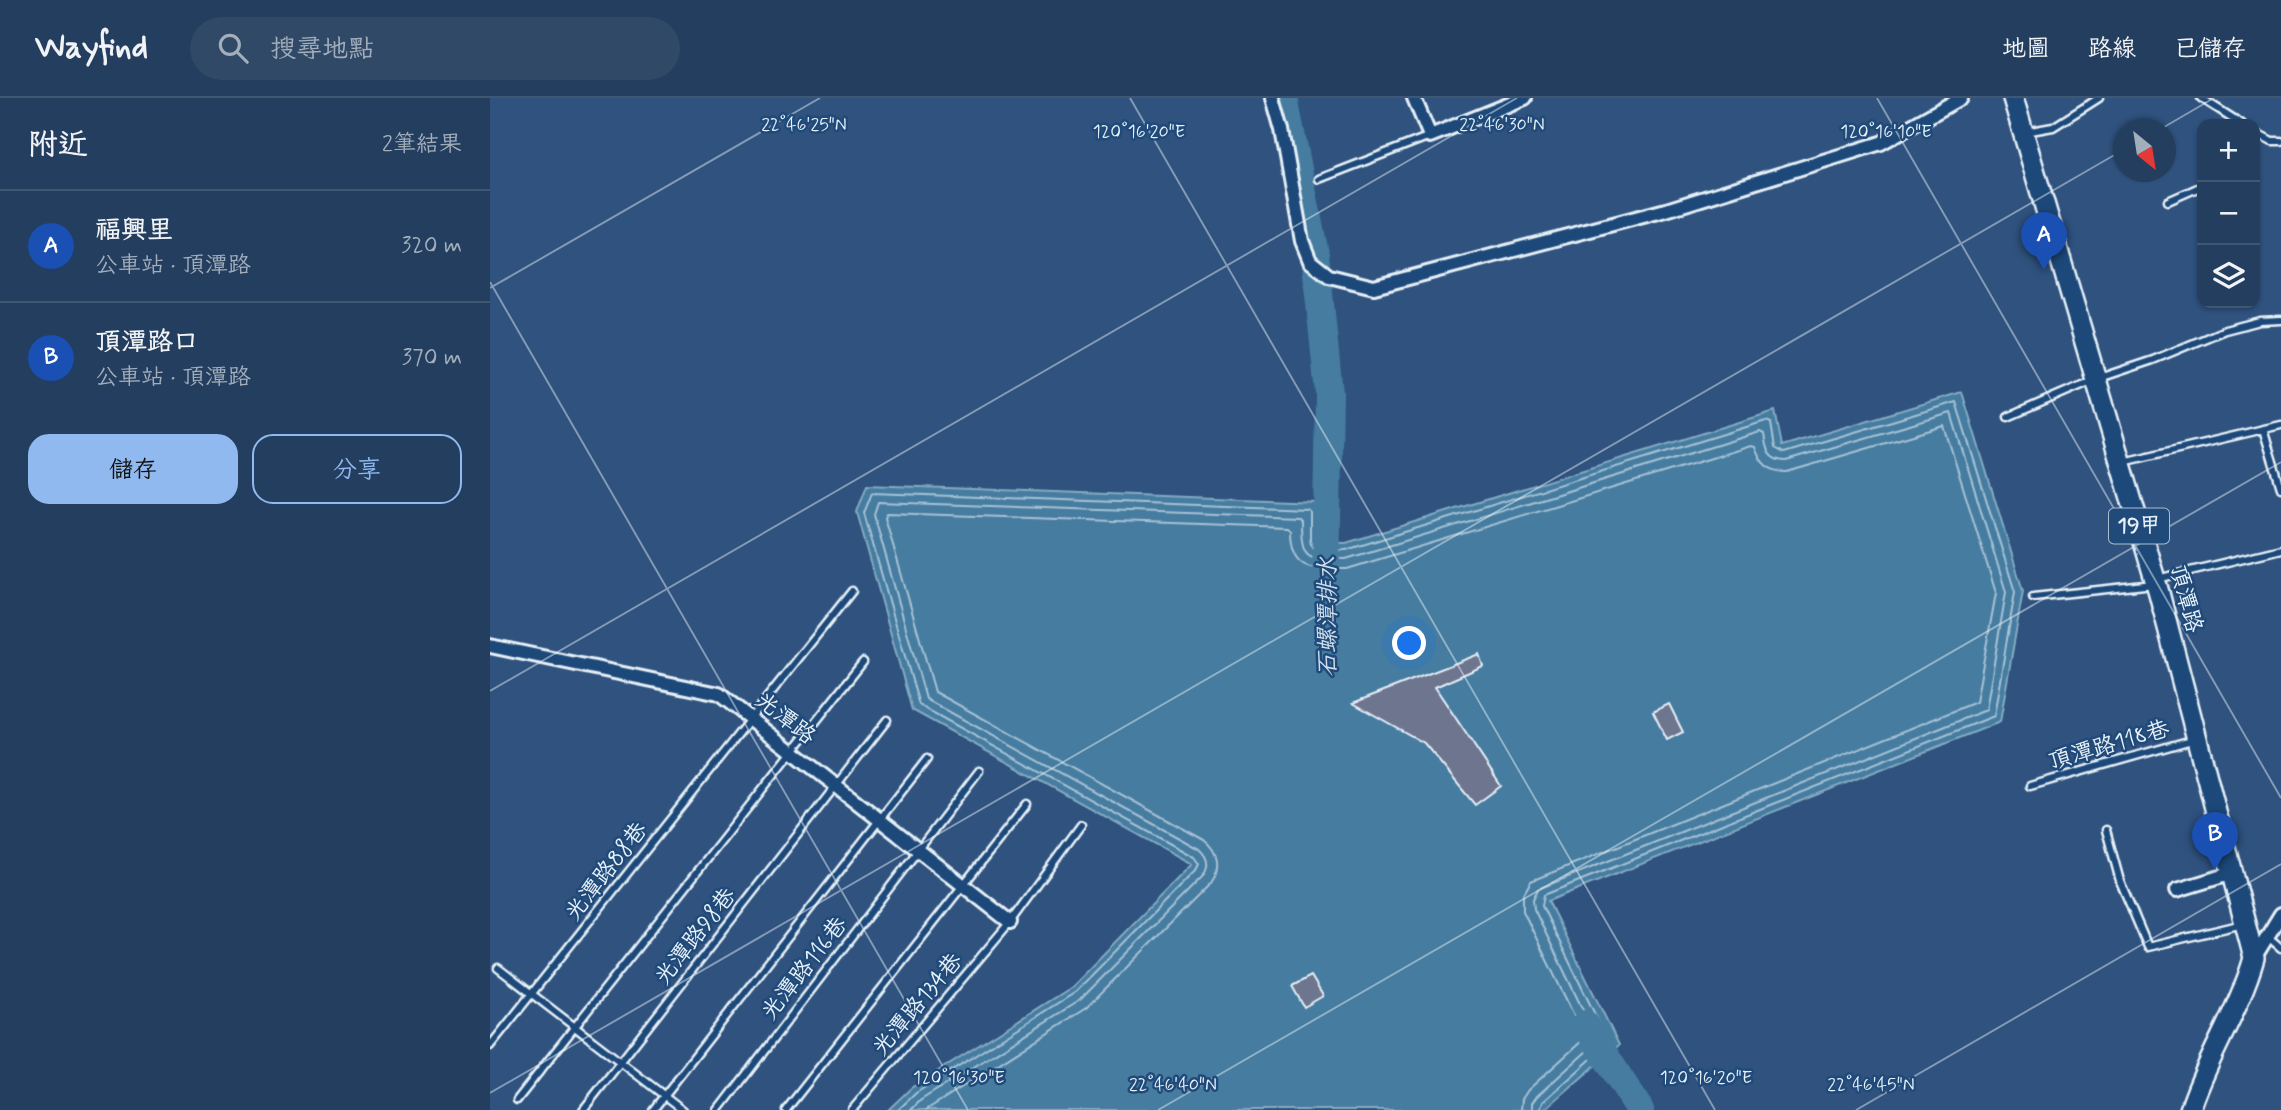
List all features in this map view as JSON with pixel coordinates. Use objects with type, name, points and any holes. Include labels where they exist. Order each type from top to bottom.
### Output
[{"type":"main road","name":"頂潭路","points":[[2013,98],[2156,582],[2254,958]]},
{"type":"main road","points":[[2190,1110],[2201,1076],[2243,990],[2254,958]]},
{"type":"street","points":[[1273,98],[1282,130],[1302,241],[1310,261],[1329,276],[1374,287],[1666,210],[1881,143],[1961,98]]},
{"type":"street","points":[[1414,98],[1430,136],[1525,98]]},
{"type":"street","name":"光潭路","points":[[490,646],[719,694],[1010,922]]},
{"type":"street","points":[[2177,890],[2233,873]]},
{"type":"street","points":[[2254,958],[2281,914]]},
{"type":"lane","points":[[2023,132],[2053,127],[2099,98]]},
{"type":"lane","points":[[2201,98],[2234,119]]},
{"type":"lane","points":[[1320,179],[1430,136]]},
{"type":"lane","points":[[2260,137],[2281,141]]},
{"type":"lane","points":[[2168,201],[2197,188]]},
{"type":"lane","points":[[2008,417],[2096,379],[2153,360],[2225,330],[2260,321],[2281,320]]},
{"type":"lane","points":[[2120,462],[2281,425]]},
{"type":"lane","points":[[2263,429],[2281,488]]},
{"type":"lane","points":[[2032,597],[2156,582],[2281,549]]},
{"type":"lane","name":"光潭路88巷","points":[[490,1046],[852,592]]},
{"type":"lane","points":[[517,1100],[863,663]]},
{"type":"lane","name":"光潭路98巷","points":[[583,1110],[887,720]]},
{"type":"lane","name":"頂潭路118巷","points":[[2031,786],[2197,739]]},
{"type":"lane","points":[[653,1110],[927,759]]},
{"type":"lane","name":"光潭路116巷","points":[[719,1110],[979,771]]},
{"type":"lane","points":[[786,1110],[1027,804]]},
{"type":"lane","name":"光潭路134巷","points":[[852,1110],[1010,922],[1081,825]]},
{"type":"lane","points":[[2106,830],[2120,881],[2148,947],[2245,924]]},
{"type":"lane","points":[[2267,936],[2281,948]]},
{"type":"lane","points":[[498,968],[683,1110]]},
{"type":"water","points":[[1962,392],[2023,591],[2000,722],[1548,901],[1619,1045],[1544,1110],[888,1110],[911,1088],[1071,987],[1192,864],[912,710],[857,512],[867,485],[1317,502],[1317,542],[1346,543],[1775,411],[1782,446]]},
{"type":"building","points":[[1479,654],[1483,666],[1435,687],[1501,786],[1475,805],[1424,743],[1353,703]]},
{"type":"building","points":[[1669,704],[1683,732],[1667,740],[1653,712]]},
{"type":"building","points":[[1311,976],[1323,996],[1304,1007],[1292,986]]},
{"type":"waterway","name":"石螺潭排水","points":[[1284,98],[1315,254],[1329,393],[1326,581]]},
{"type":"waterway","name":"石螺潭排水","points":[[1585,1024],[1640,1110]]},
{"type":"place","name":"福興里","points":[[2044,270]]},
{"type":"place","name":"頂潭路口","points":[[2215,870]]}]
